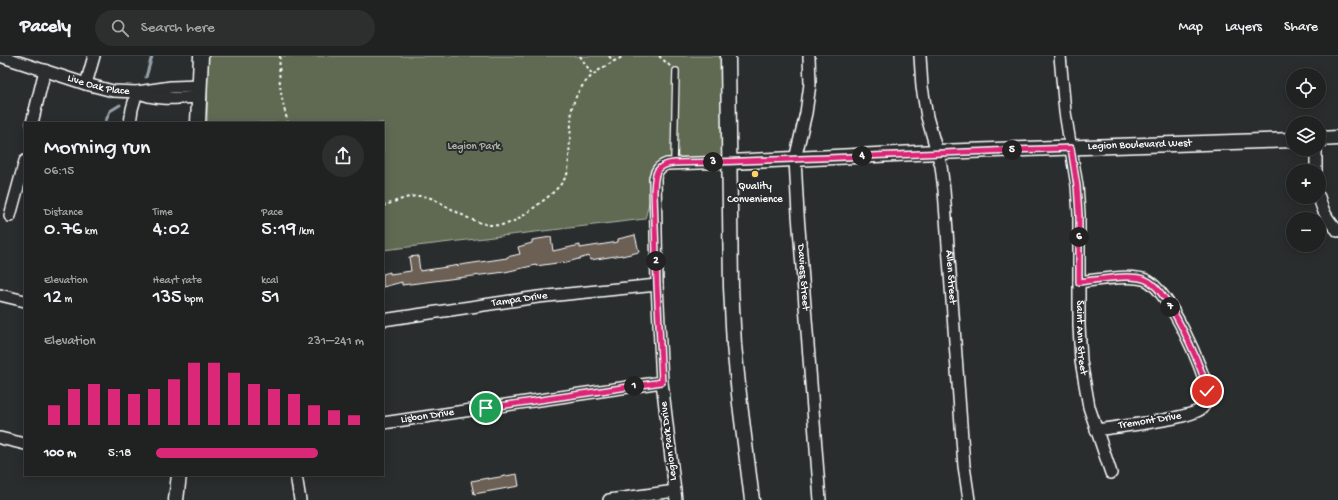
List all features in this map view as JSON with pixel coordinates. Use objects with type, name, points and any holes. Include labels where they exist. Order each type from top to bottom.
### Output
[{"type":"street","name":"Live Oak Place","points":[[0,56],[86,84],[113,91],[137,92],[171,87],[200,91]]},
{"type":"street","points":[[86,84],[94,56]]},
{"type":"street","points":[[198,122],[201,56]]},
{"type":"street","points":[[728,56],[734,345],[752,500]]},
{"type":"street","name":"Daviess Street","points":[[809,56],[810,84],[806,113],[795,159],[820,500]]},
{"type":"street","name":"Allen Street","points":[[920,56],[922,87],[926,109],[941,166],[944,190],[964,466],[969,500]]},
{"type":"street","name":"Saint Ann Street","points":[[1060,56],[1065,112],[1077,186],[1079,214],[1079,326],[1081,361],[1089,407],[1111,473]]},
{"type":"street","points":[[32,122],[44,70]]},
{"type":"street","points":[[130,122],[137,92],[157,98],[200,91]]},
{"type":"street","points":[[1326,138],[1338,138]]},
{"type":"street","name":"Legion Boulevard West","points":[[730,162],[938,152],[1286,140]]},
{"type":"street","points":[[674,163],[730,162]]},
{"type":"street","name":"Legion Park Drive","points":[[674,163],[660,166],[655,178],[654,192],[662,382],[676,495]]},
{"type":"street","points":[[10,216],[24,165]]},
{"type":"street","points":[[1320,204],[1327,219],[1338,231]]},
{"type":"street","name":"Tremont Drive","points":[[1079,282],[1137,277],[1147,280],[1155,285],[1164,297],[1189,342],[1201,369],[1207,391],[1207,400],[1203,408],[1196,413],[1174,418],[1096,430]]},
{"type":"street","name":"Tampa Drive","points":[[384,320],[538,297],[657,285]]},
{"type":"street","points":[[0,295],[24,301]]},
{"type":"street","name":"Lisbon Drive","points":[[384,423],[662,382]]},
{"type":"street","points":[[0,438],[24,444]]},
{"type":"street","points":[[176,500],[179,476]]},
{"type":"street","points":[[296,476],[300,500]]},
{"type":"street","points":[[609,500],[676,495]]},
{"type":"lane","points":[[674,163],[676,71]]},
{"type":"path","points":[[280,56],[280,88],[288,122]]},
{"type":"path","points":[[580,56],[592,74]]},
{"type":"path","points":[[609,56],[613,62]]},
{"type":"path","points":[[384,206],[416,195],[435,200],[469,219],[481,223],[502,225],[512,222],[522,216],[558,188],[566,177],[568,172],[572,108],[574,99],[581,87],[592,74],[624,56]]},
{"type":"path","points":[[659,56],[676,71]]},
{"type":"green space","name":"Legion Park","points":[[208,56],[728,56],[730,162],[657,171],[645,219],[384,250],[384,122],[207,122]]},
{"type":"building","points":[[635,235],[639,252],[622,256],[590,260],[589,256],[564,263],[536,265],[505,272],[402,285],[402,282],[384,287],[384,274],[411,271],[409,257],[418,256],[420,271],[507,258],[520,254],[518,247],[532,243],[532,240],[551,237],[553,251],[580,245],[580,248],[618,242],[618,239]]},
{"type":"building","points":[[517,474],[519,486],[474,494],[471,481]]},
{"type":"waterway","points":[[146,77],[152,56]]},
{"type":"waterway","points":[[105,122],[110,111],[120,105]]},
{"type":"place","name":"Quality Convenience","points":[[755,174]]},
{"type":"route","points":[[486,408],[662,382],[654,192],[655,178],[660,166],[674,163],[1071,148],[1077,186],[1079,214],[1079,282],[1137,277],[1147,280],[1155,285],[1167,301],[1189,342],[1201,369],[1207,391]]}]
